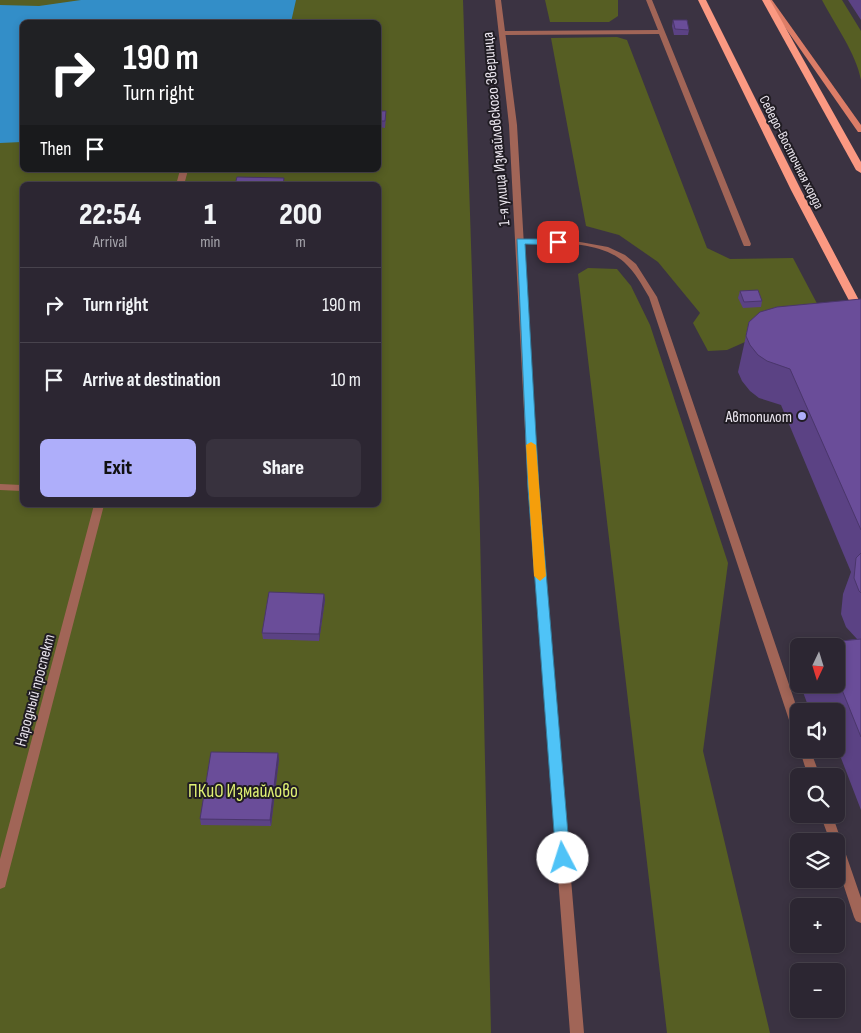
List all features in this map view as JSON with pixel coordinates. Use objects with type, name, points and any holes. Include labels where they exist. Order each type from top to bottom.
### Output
[{"type":"main road","name":"Северо-Восточная хорда","points":[[702,0],[817,232],[861,314]]},
{"type":"main road","points":[[767,0],[861,130]]},
{"type":"main road","points":[[767,0],[861,170]]},
{"type":"street","name":"1-я улица Измайловского Зверинца","points":[[498,0],[513,126],[533,488],[578,1033]]},
{"type":"street","points":[[649,0],[747,244]]},
{"type":"street","points":[[502,34],[661,32]]},
{"type":"street","points":[[520,241],[578,242],[616,253],[640,274],[653,297],[790,705]]},
{"type":"street","points":[[0,487],[20,488]]},
{"type":"street","name":"Народный проспект","points":[[0,883],[98,507]]},
{"type":"street","points":[[845,869],[861,917]]},
{"type":"green space","name":"ПКиО Измайлово","points":[[0,0],[463,0],[479,488],[491,1033],[0,1033]]},
{"type":"green space","points":[[545,0],[618,0],[618,16],[609,22],[550,22]]},
{"type":"green space","points":[[822,0],[842,0],[861,31],[861,80],[850,49]]},
{"type":"green space","points":[[617,37],[627,40],[707,248],[730,259],[793,258],[831,330],[763,334],[727,350],[708,351],[693,323],[700,313],[658,262],[619,235],[586,226],[551,38]]},
{"type":"green space","points":[[588,268],[617,269],[631,286],[650,325],[728,563],[703,751],[770,1033],[667,1033],[578,274]]},
{"type":"water","points":[[81,0],[296,0],[291,20],[20,20],[20,142],[0,143],[0,5],[39,6]]},
{"type":"building","points":[[673,20],[687,20],[689,30],[675,29]]},
{"type":"building","points":[[381,111],[386,111],[385,121],[381,121]]},
{"type":"building","points":[[237,177],[284,178],[283,182],[236,182]]},
{"type":"building","points":[[758,290],[762,301],[744,302],[740,291]]},
{"type":"building","points":[[861,299],[861,530],[790,369],[767,361],[758,355],[746,336],[749,322],[760,312],[777,307]]},
{"type":"building","points":[[861,553],[861,593],[854,578],[856,558]]},
{"type":"building","points":[[269,592],[324,594],[319,634],[262,633]]},
{"type":"building","points":[[861,639],[861,737],[843,693],[845,693],[845,641]]},
{"type":"building","points":[[211,752],[278,753],[270,820],[200,819]]},
{"type":"slow traffic","points":[[531,445],[540,576]]},
{"type":"place","name":"Автопилот","points":[[802,416]]},
{"type":"route","points":[[558,242],[520,241],[533,488],[563,858]]}]
